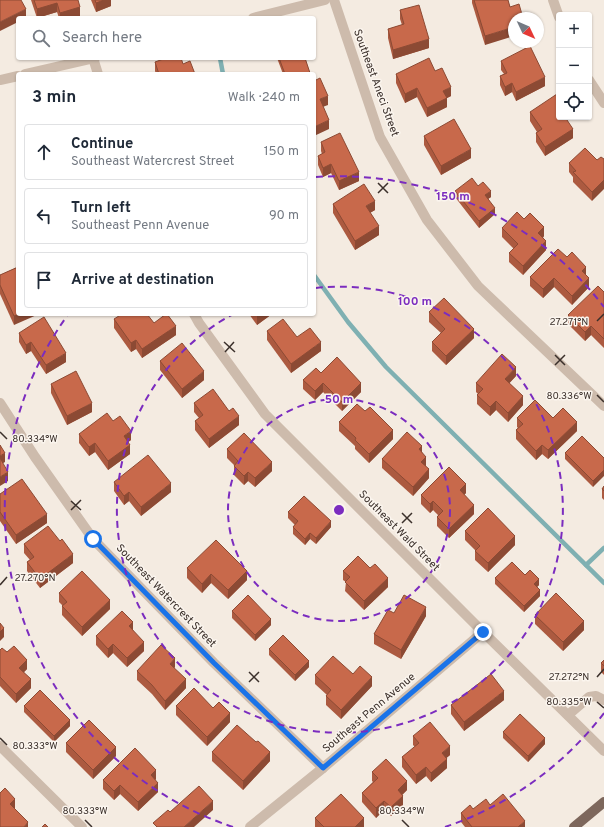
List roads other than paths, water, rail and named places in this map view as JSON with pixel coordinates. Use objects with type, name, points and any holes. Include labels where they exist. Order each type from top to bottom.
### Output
[{"type":"main road","points":[[574,827],[604,802]]},
{"type":"street","points":[[261,16],[325,0]]},
{"type":"street","name":"Southeast Aneci Street","points":[[334,0],[380,137],[427,220],[478,286],[604,406]]},
{"type":"street","points":[[553,0],[557,12]]},
{"type":"street","points":[[34,72],[86,60]]},
{"type":"street","points":[[94,60],[98,72]]},
{"type":"street","points":[[0,80],[16,76]]},
{"type":"street","points":[[592,84],[604,103]]},
{"type":"street","name":"Southeast Wald Street","points":[[195,316],[265,414],[483,632],[603,747]]},
{"type":"street","name":"Southeast Watercrest Street","points":[[0,403],[35,457],[93,539],[214,663],[323,768]]},
{"type":"street","name":"Southeast Penn Avenue","points":[[250,827],[323,768],[483,632]]},
{"type":"street","points":[[568,715],[589,697],[596,696],[604,700]]},
{"type":"street","points":[[0,746],[82,827]]},
{"type":"waterway","points":[[220,60],[223,72]]},
{"type":"waterway","points":[[316,278],[348,322],[386,367],[604,583]]},
{"type":"waterway","points":[[586,565],[604,548]]}]
